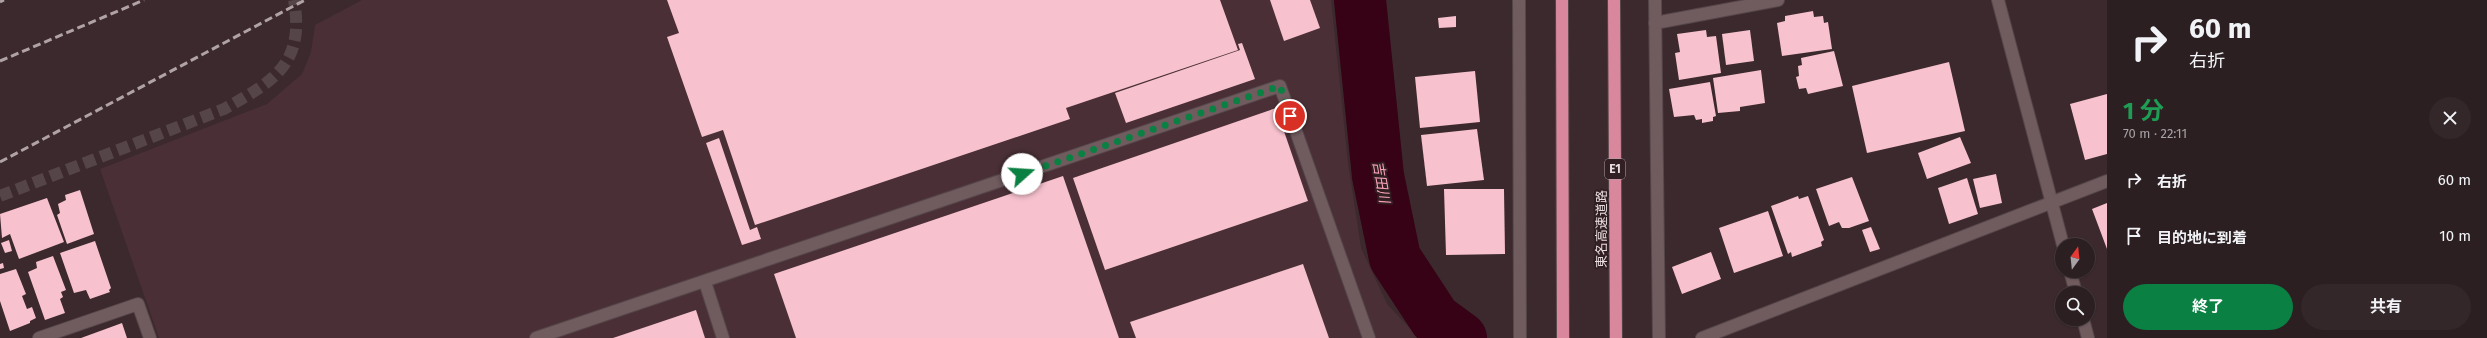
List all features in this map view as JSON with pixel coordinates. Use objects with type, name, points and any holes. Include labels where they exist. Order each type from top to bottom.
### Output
[{"type":"highway","points":[[1562,0],[1563,338]]},
{"type":"highway","name":"東名高速道路","points":[[1614,0],[1616,338]]},
{"type":"street","points":[[1519,0],[1520,338]]},
{"type":"street","points":[[1655,0],[1659,338]]},
{"type":"street","points":[[1655,23],[1778,0]]},
{"type":"street","points":[[1998,0],[2062,238]]},
{"type":"street","points":[[536,338],[1280,86],[1369,338]]},
{"type":"street","points":[[1702,338],[2107,181]]},
{"type":"street","points":[[705,282],[723,338]]},
{"type":"street","points":[[39,338],[138,304],[150,338]]},
{"type":"street","points":[[2085,326],[2088,338]]},
{"type":"shaded area","points":[[362,0],[1331,0],[1348,163],[1361,248],[1387,304],[1419,338],[159,338],[100,169],[267,104],[302,74],[311,52],[315,25]]},
{"type":"building","points":[[667,0],[1220,0],[1238,50],[1066,108],[1070,119],[755,225],[723,130],[702,137],[667,37],[679,33]]},
{"type":"building","points":[[1270,0],[1310,0],[1320,28],[1284,41]]},
{"type":"building","points":[[1813,11],[1814,17],[1823,16],[1824,23],[1828,22],[1832,49],[1782,56],[1777,23],[1785,21],[1785,16]]},
{"type":"building","points":[[1456,16],[1456,27],[1439,28],[1438,18]]},
{"type":"building","points":[[1706,30],[1707,37],[1716,36],[1721,73],[1679,80],[1675,53],[1680,52],[1677,34]]},
{"type":"building","points":[[1750,30],[1754,61],[1726,65],[1722,34]]},
{"type":"building","points":[[1242,43],[1255,79],[1126,123],[1115,93],[1240,50],[1238,44]]},
{"type":"building","points":[[1834,51],[1843,86],[1808,94],[1806,88],[1799,89],[1796,77],[1799,76],[1798,66],[1802,65],[1801,58]]},
{"type":"building","points":[[1949,62],[1965,131],[1867,153],[1852,86]]},
{"type":"building","points":[[1761,70],[1765,103],[1740,107],[1740,111],[1718,113],[1713,78]]},
{"type":"building","points":[[1475,71],[1480,122],[1420,128],[1415,77]]},
{"type":"building","points":[[1710,82],[1716,116],[1713,117],[1713,121],[1702,123],[1702,119],[1696,120],[1694,115],[1674,117],[1669,89]]},
{"type":"building","points":[[2107,94],[2107,154],[2085,160],[2070,104]]},
{"type":"building","points":[[1276,108],[1308,201],[1105,270],[1073,178]]},
{"type":"building","points":[[1477,129],[1484,180],[1427,186],[1421,135]]},
{"type":"building","points":[[1960,137],[1971,163],[1927,179],[1918,153]]},
{"type":"building","points":[[719,138],[750,230],[757,227],[761,239],[742,245],[706,143]]},
{"type":"building","points":[[1996,174],[2002,203],[1980,208],[1973,179]]},
{"type":"building","points":[[1063,176],[1119,338],[796,338],[774,274]]},
{"type":"building","points":[[1852,177],[1869,221],[1849,228],[1842,228],[1839,222],[1829,226],[1816,189]]},
{"type":"building","points":[[1967,178],[1978,214],[1949,224],[1938,188]]},
{"type":"building","points":[[1444,189],[1504,189],[1505,254],[1446,255]]},
{"type":"building","points":[[80,190],[94,234],[67,244],[57,215],[60,213],[58,204],[66,200],[65,195]]},
{"type":"building","points":[[1798,196],[1799,199],[1808,196],[1824,240],[1821,242],[1822,246],[1792,257],[1791,252],[1788,254],[1771,206]]},
{"type":"building","points":[[47,198],[64,242],[19,259],[10,234],[2,238],[0,214]]},
{"type":"building","points":[[2107,203],[2107,249],[2092,209]]},
{"type":"building","points":[[1768,211],[1783,256],[1734,273],[1719,228]]},
{"type":"building","points":[[1871,227],[1880,249],[1870,252],[1862,230]]},
{"type":"building","points":[[9,240],[12,251],[5,253],[1,243]]},
{"type":"building","points":[[95,241],[111,288],[109,290],[110,292],[90,299],[86,290],[74,293],[60,253]]},
{"type":"building","points":[[1711,252],[1721,279],[1682,294],[1672,267]]},
{"type":"building","points":[[53,256],[66,290],[61,292],[63,297],[60,299],[65,313],[45,320],[28,272],[37,268],[36,262]]},
{"type":"building","points":[[3,263],[4,268],[0,269],[0,264]]},
{"type":"building","points":[[1303,264],[1329,338],[1136,338],[1130,322]]},
{"type":"building","points":[[16,269],[26,294],[22,296],[27,309],[32,307],[36,318],[30,321],[30,323],[10,331],[0,301],[0,274]]},
{"type":"building","points":[[696,310],[705,338],[613,338]]},
{"type":"building","points":[[122,323],[127,338],[81,338]]},
{"type":"waterway","name":"吉田川","points":[[1360,0],[1378,176],[1395,258],[1435,319],[1461,338]]},
{"type":"tunnel","points":[[0,196],[224,109],[258,89],[282,68],[290,55],[295,40],[296,22],[294,0]]},
{"type":"railway","points":[[0,2],[4,0]]},
{"type":"railway","points":[[0,61],[144,0]]},
{"type":"railway","points":[[0,162],[305,0]]},
{"type":"route","points":[[1022,174],[1280,86],[1290,116]]}]
